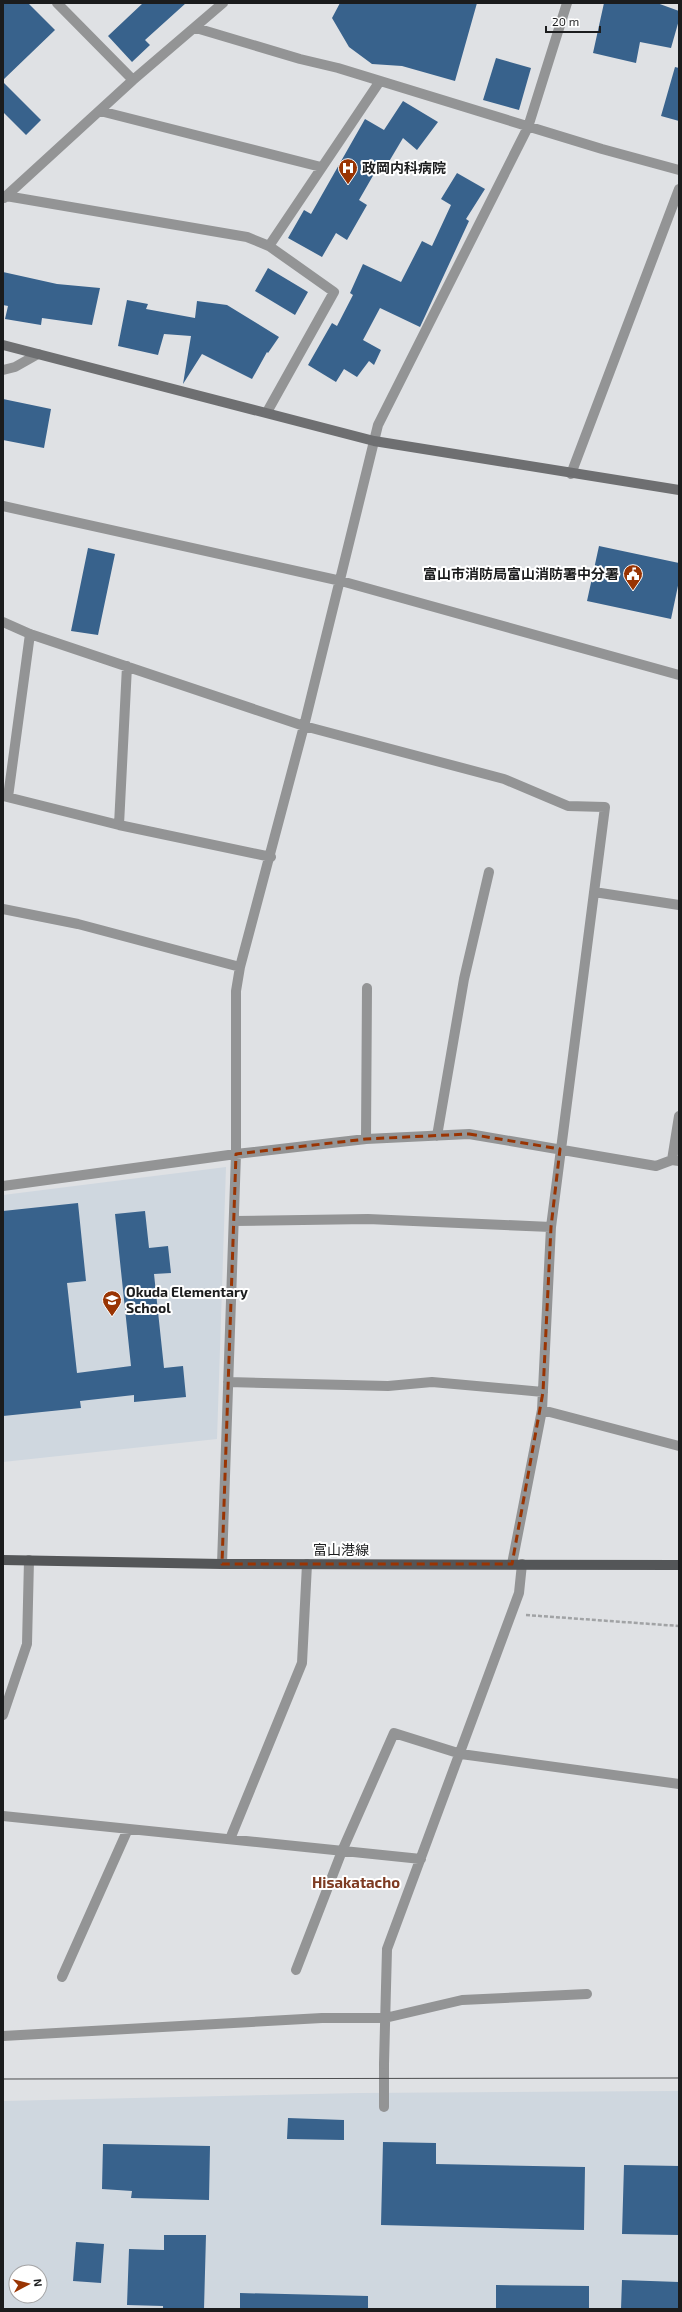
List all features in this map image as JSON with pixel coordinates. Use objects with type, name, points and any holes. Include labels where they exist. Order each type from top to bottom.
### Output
[{"type":"main road","name":"富山港線","points":[[3,1560],[222,1564],[679,1565]]},
{"type":"street","points":[[57,3],[133,80]]},
{"type":"street","points":[[5,198],[133,80],[196,28],[223,3]]},
{"type":"street","points":[[222,1564],[236,1154],[236,991],[240,967],[271,857],[341,581],[378,425],[528,127],[567,3]]},
{"type":"street","points":[[196,28],[380,81],[528,127],[679,170]]},
{"type":"street","points":[[269,246],[321,166],[380,81]]},
{"type":"street","points":[[100,111],[321,166]]},
{"type":"street","points":[[571,474],[679,189]]},
{"type":"street","points":[[5,198],[247,237],[269,246],[334,292],[267,412]]},
{"type":"street","points":[[3,345],[267,412],[374,441],[571,474],[679,490]]},
{"type":"street","points":[[3,370],[15,367],[38,354]]},
{"type":"street","points":[[3,506],[341,581],[679,675]]},
{"type":"street","points":[[3,622],[30,634],[304,726],[504,779],[568,806],[605,807],[551,1227],[542,1410],[512,1564]]},
{"type":"street","points":[[30,634],[6,797],[119,825],[271,857]]},
{"type":"street","points":[[119,825],[127,666]]},
{"type":"street","points":[[437,1136],[464,979],[489,872]]},
{"type":"street","points":[[594,892],[679,905]]},
{"type":"street","points":[[3,909],[78,924],[240,967]]},
{"type":"street","points":[[366,1139],[367,988]]},
{"type":"street","points":[[3,1186],[236,1154],[366,1139],[469,1134],[656,1166],[676,1160],[679,1116]]},
{"type":"street","points":[[234,1221],[368,1219],[551,1227]]},
{"type":"street","points":[[228,1382],[388,1386],[432,1382],[543,1392]]},
{"type":"street","points":[[542,1410],[679,1446]]},
{"type":"street","points":[[3,1715],[27,1644],[29,1560]]},
{"type":"street","points":[[230,1839],[302,1663],[307,1564]]},
{"type":"street","points":[[384,2107],[387,1949],[512,1614],[519,1593],[522,1564]]},
{"type":"street","points":[[296,1970],[342,1851],[394,1733],[461,1754],[679,1784]]},
{"type":"street","points":[[3,1816],[421,1859]]},
{"type":"street","points":[[62,1977],[128,1829]]},
{"type":"street","points":[[3,2036],[322,2018],[385,2018],[462,2000],[587,1994]]},
{"type":"path","points":[[512,1614],[679,1626]]},
{"type":"highlighted area","points":[[469,1134],[560,1149],[551,1227],[543,1392],[512,1564],[222,1564],[236,1154],[366,1139]]},
{"type":"shaded area","name":"Okuda Elementary School","points":[[226,1167],[217,1439],[3,1462],[3,1195]]},
{"type":"shaded area","points":[[679,2091],[679,2309],[3,2309],[3,2101],[359,2093]]},
{"type":"building","points":[[3,3],[28,3],[55,30],[3,80]]},
{"type":"building","points":[[143,3],[186,3],[145,40],[150,45],[132,62],[108,36]]},
{"type":"building","points":[[340,3],[477,3],[455,81],[402,66],[372,64],[349,47],[332,18]]},
{"type":"building","points":[[604,3],[657,3],[679,11],[679,20],[671,48],[640,42],[636,63],[593,53]]},
{"type":"building","points":[[496,58],[531,68],[519,110],[483,100]]},
{"type":"building","points":[[675,67],[679,68],[679,121],[661,116]]},
{"type":"building","points":[[3,82],[41,120],[26,135],[3,112]]},
{"type":"building","name":"政岡内科病院","points":[[403,101],[438,122],[417,150],[403,138],[384,170],[378,167],[359,200],[367,205],[347,240],[336,233],[322,257],[288,238],[304,210],[311,214],[365,119],[384,130]]},
{"type":"building","points":[[457,173],[485,189],[466,219],[469,221],[420,327],[380,308],[363,340],[381,350],[374,365],[369,361],[357,377],[344,369],[336,382],[308,365],[332,323],[337,326],[353,295],[350,293],[363,264],[401,282],[422,241],[432,246],[451,205],[441,199]]},
{"type":"building","points":[[268,268],[308,292],[295,315],[255,291]]},
{"type":"building","points":[[3,272],[57,284],[100,288],[92,325],[42,318],[41,325],[5,319],[8,306],[3,305]]},
{"type":"building","points":[[127,300],[148,304],[146,309],[195,318],[197,301],[227,305],[279,337],[268,353],[267,352],[252,379],[202,354],[183,384],[191,336],[164,334],[158,355],[118,346]]},
{"type":"building","points":[[3,399],[51,409],[44,448],[3,440]]},
{"type":"building","name":"富山市消防局富山消防署中分署","points":[[599,546],[679,563],[679,581],[671,619],[587,601]]},
{"type":"building","points":[[88,548],[115,554],[98,635],[71,631]]},
{"type":"building","points":[[78,1203],[86,1281],[67,1283],[77,1373],[131,1366],[115,1214],[145,1211],[149,1248],[168,1246],[171,1273],[154,1274],[164,1368],[183,1366],[186,1397],[134,1402],[134,1395],[80,1401],[81,1408],[3,1416],[3,1211]]},
{"type":"building","points":[[288,2118],[344,2120],[344,2140],[287,2139]]},
{"type":"building","points":[[383,2142],[436,2143],[436,2164],[585,2167],[584,2230],[381,2225]]},
{"type":"building","points":[[103,2144],[210,2146],[209,2200],[131,2198],[132,2191],[102,2189]]},
{"type":"building","points":[[624,2165],[679,2166],[679,2235],[622,2234]]},
{"type":"building","points":[[164,2235],[206,2235],[204,2309],[163,2309],[163,2306],[127,2305],[129,2249],[164,2250]]},
{"type":"building","points":[[76,2242],[104,2244],[101,2283],[73,2281]]},
{"type":"building","points":[[622,2280],[679,2282],[679,2309],[621,2309]]},
{"type":"building","points":[[496,2285],[589,2286],[589,2309],[496,2309]]},
{"type":"building","points":[[240,2293],[368,2296],[368,2309],[240,2309]]},
{"type":"tram line","points":[[3,2079],[679,2078]]},
{"type":"place","name":"政岡内科病院","points":[[348,185]]},
{"type":"place","name":"富山市消防局富山消防署中分署","points":[[633,591]]},
{"type":"place","name":"Okuda Elementary School","points":[[112,1317]]},
{"type":"district","name":"Hisakatacho","points":[[356,1883]]}]
